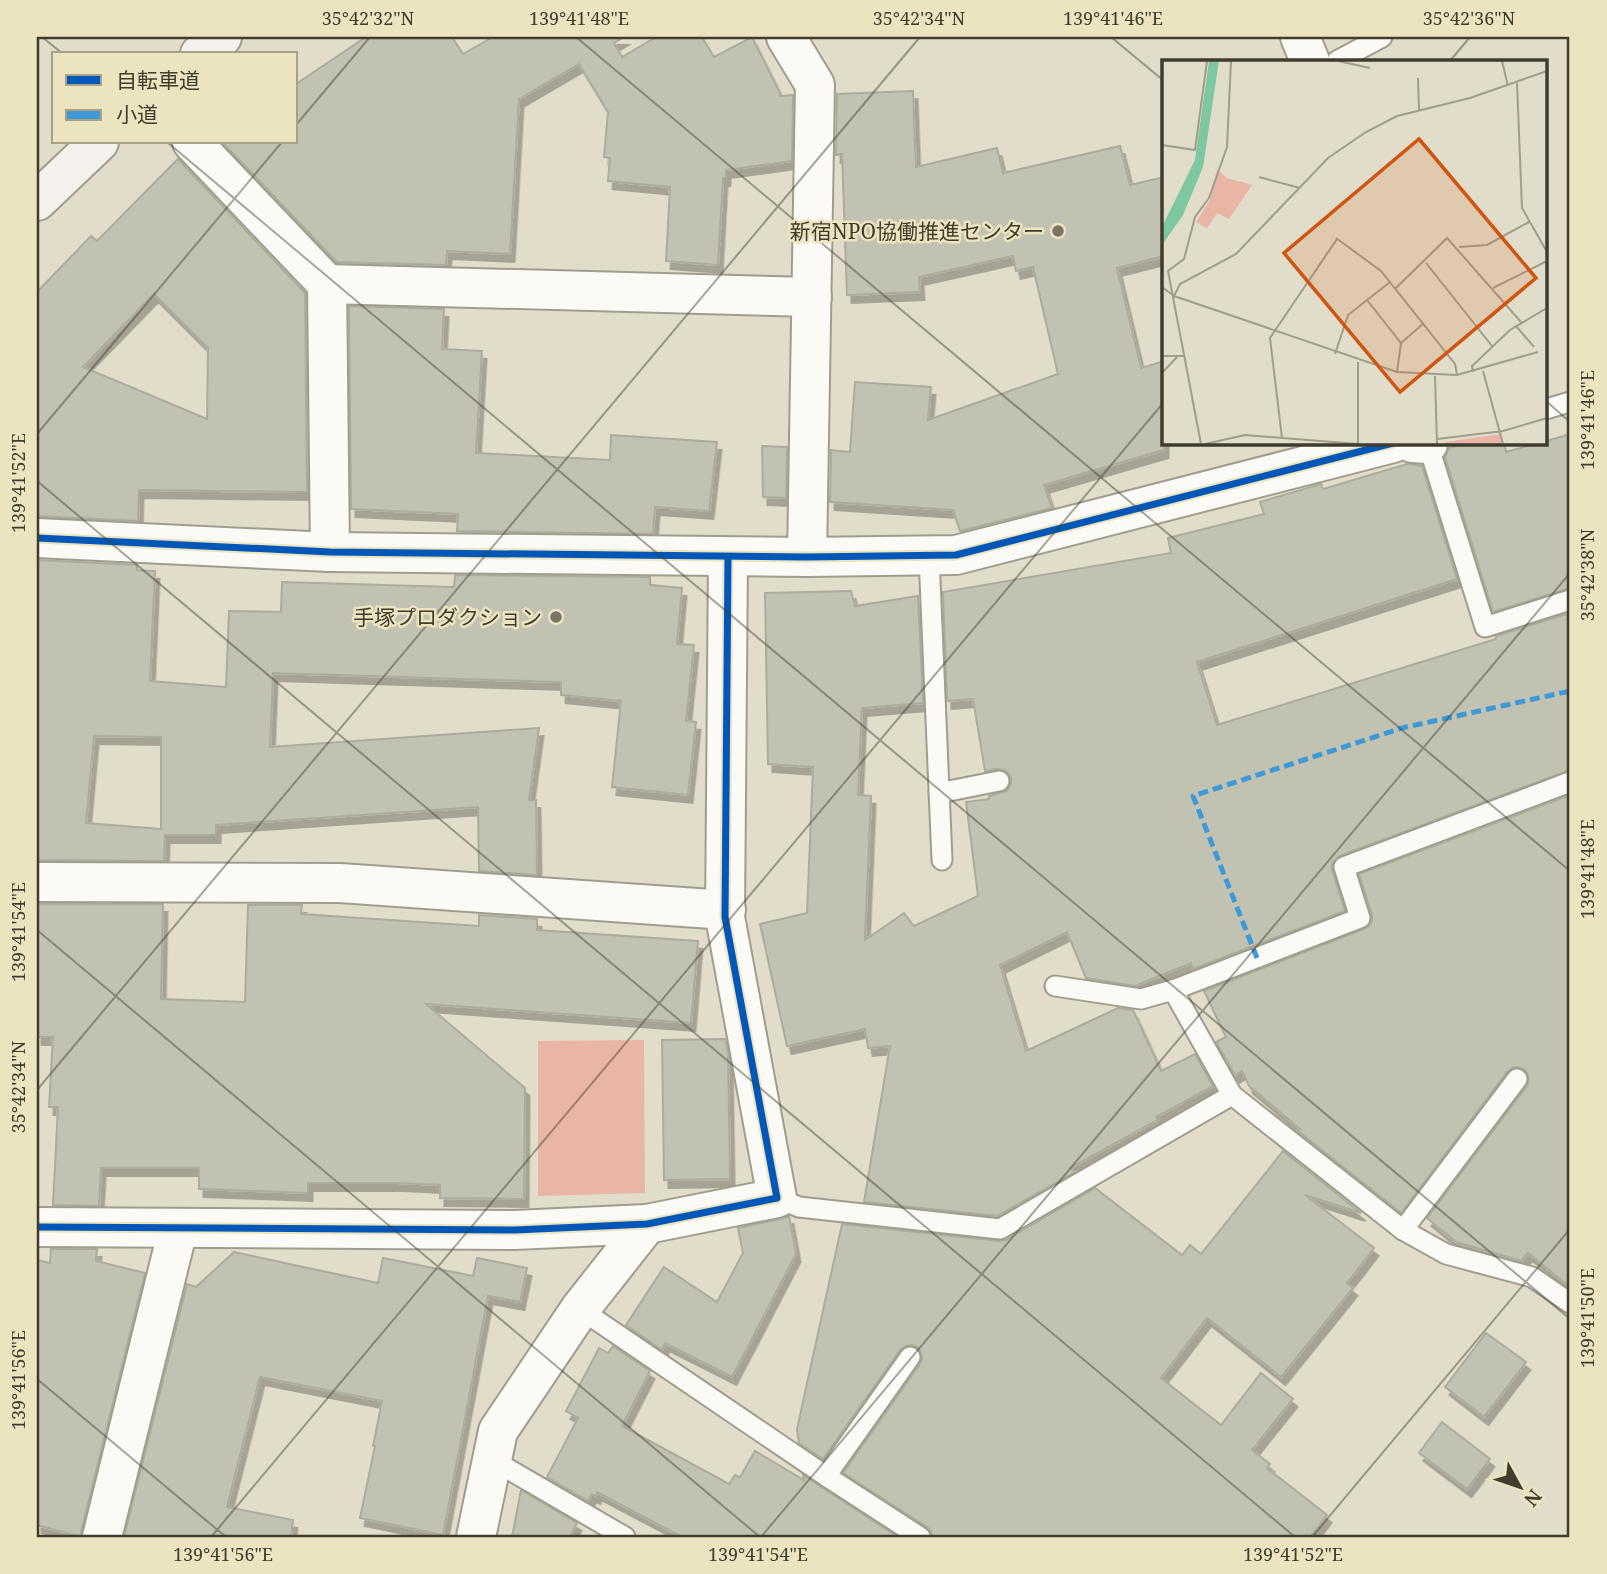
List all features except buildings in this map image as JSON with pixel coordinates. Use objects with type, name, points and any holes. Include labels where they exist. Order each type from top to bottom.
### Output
[{"type":"street","points":[[203,52],[222,37]]},
{"type":"street","points":[[786,37],[815,85],[807,557]]},
{"type":"street","points":[[1300,37],[1310,60]]},
{"type":"street","points":[[37,201],[97,144]]},
{"type":"street","points":[[194,144],[327,284],[330,552]]},
{"type":"street","points":[[327,284],[812,298]]},
{"type":"street","points":[[37,538],[330,552],[728,557],[956,555],[1412,444]]},
{"type":"street","points":[[37,1227],[515,1230],[647,1224],[776,1198],[725,917],[728,557]]},
{"type":"street","points":[[37,882],[340,883],[726,910]]},
{"type":"street","points":[[476,1537],[498,1431],[580,1310],[647,1224]]},
{"type":"street","points":[[102,1537],[178,1229]]},
{"type":"lane","points":[[1339,60],[1382,37]]},
{"type":"lane","points":[[1548,408],[1570,402]]},
{"type":"lane","points":[[1416,444],[1485,627],[1570,600]]},
{"type":"lane","points":[[929,556],[942,860]]},
{"type":"lane","points":[[939,793],[999,781]]},
{"type":"lane","points":[[1055,986],[1141,999],[1173,990],[1360,918],[1344,867],[1570,782]]},
{"type":"lane","points":[[1173,990],[1232,1095],[1403,1230],[1446,1254],[1532,1277],[1570,1303]]},
{"type":"lane","points":[[1403,1230],[1517,1079]]},
{"type":"lane","points":[[776,1198],[799,1207],[1000,1230],[1232,1095]]},
{"type":"lane","points":[[580,1310],[920,1537]]},
{"type":"lane","points":[[826,1476],[910,1357]]},
{"type":"lane","points":[[491,1459],[625,1537]]},
{"type":"shaded area","points":[[644,1040],[645,1193],[538,1196],[538,1041]]},
{"type":"marked path","points":[[1257,958],[1193,796],[1402,728],[1570,691]]},
{"type":"cycle path","points":[[37,538],[330,552],[807,557],[956,555],[1389,444]]},
{"type":"cycle path","points":[[37,1227],[515,1230],[647,1224],[777,1198],[725,917],[728,557]]},
{"type":"place","name":"新宿NPO協働推進センター","points":[[1058,231]]},
{"type":"place","name":"手塚プロダクション","points":[[556,617]]}]
